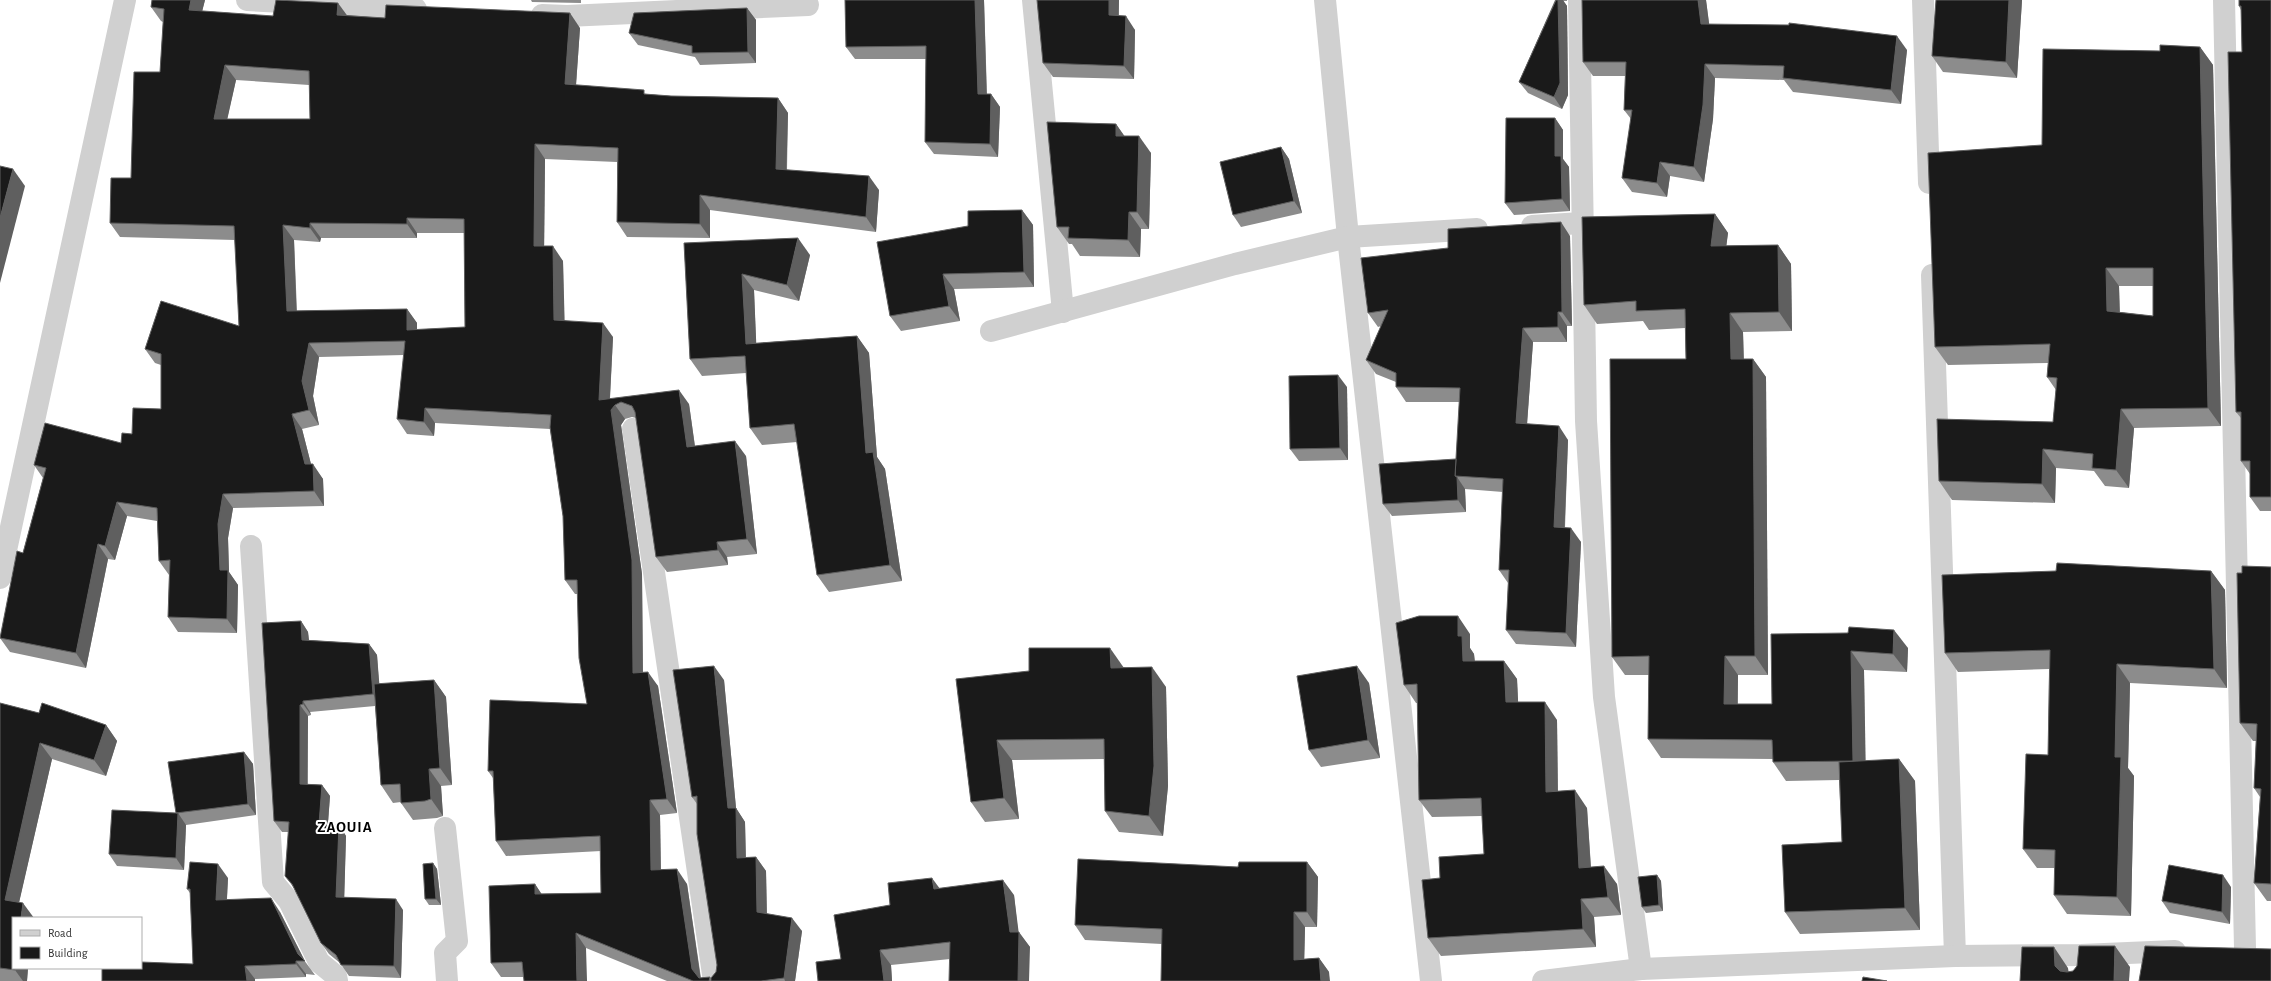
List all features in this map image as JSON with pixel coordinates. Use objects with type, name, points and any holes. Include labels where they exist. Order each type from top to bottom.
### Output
[{"type":"street","points":[[0,578],[125,0]]},
{"type":"street","points":[[247,0],[435,10]]},
{"type":"street","points":[[1033,0],[1063,312]]},
{"type":"street","points":[[1325,0],[1348,237],[1431,981]]},
{"type":"street","points":[[1579,0],[1586,420],[1604,697],[1641,969]]},
{"type":"street","points":[[1924,0],[1930,207]]},
{"type":"street","points":[[2221,949],[2255,948],[2224,0]]},
{"type":"street","points":[[520,14],[567,16],[737,4],[808,5]]},
{"type":"street","points":[[991,331],[1235,264],[1348,237],[1582,223]]},
{"type":"street","points":[[1932,255],[1954,956]]},
{"type":"street","points":[[633,428],[714,981]]},
{"type":"street","points":[[251,546],[273,882],[290,901],[319,962],[336,976],[337,981]]},
{"type":"street","points":[[445,828],[457,941],[446,953],[447,981]]},
{"type":"street","points":[[1543,981],[1641,969],[1954,956],[2081,965],[2198,950]]},
{"type":"building","points":[[152,0],[191,0],[189,10],[273,16],[276,0],[338,3],[337,15],[385,18],[386,5],[570,13],[565,84],[644,90],[644,94],[671,96],[778,98],[776,169],[869,176],[866,217],[700,195],[700,224],[617,222],[618,148],[535,144],[534,246],[553,246],[554,320],[603,323],[599,400],[679,390],[687,447],[735,441],[747,539],[717,542],[718,550],[656,557],[635,412],[632,406],[621,402],[615,405],[611,410],[632,560],[633,673],[648,672],[667,799],[650,800],[651,870],[677,869],[692,969],[699,978],[710,977],[709,981],[693,981],[576,933],[577,981],[524,981],[522,962],[491,963],[489,886],[535,884],[535,894],[601,893],[600,836],[496,841],[493,771],[488,771],[490,700],[587,704],[579,658],[577,580],[565,580],[563,516],[550,427],[551,415],[425,408],[424,422],[397,419],[405,341],[309,343],[302,381],[309,410],[292,414],[305,464],[313,464],[314,491],[223,494],[218,524],[220,570],[228,570],[227,619],[168,617],[170,560],[159,561],[157,508],[117,502],[105,546],[98,544],[76,653],[0,638],[17,551],[23,553],[46,468],[34,465],[45,423],[121,443],[122,433],[132,434],[133,408],[161,409],[161,354],[145,349],[161,301],[239,326],[234,226],[110,223],[111,178],[131,178],[134,72],[160,72],[164,9],[151,7]],"holes":[[[225,65],[309,71],[310,119],[214,119]],[[407,218],[464,219],[465,327],[407,330],[407,309],[287,311],[283,225],[310,228],[310,223],[407,224]]]},
{"type":"building","points":[[845,0],[975,0],[978,94],[991,94],[990,144],[925,142],[926,46],[846,47]]},
{"type":"building","points":[[1037,0],[1109,0],[1109,15],[1126,16],[1124,66],[1043,63]]},
{"type":"building","points":[[1556,0],[1558,0],[1560,83],[1554,97],[1519,82]]},
{"type":"building","points":[[1582,0],[1698,0],[1701,24],[1789,25],[1789,23],[1897,36],[1891,90],[1783,78],[1784,66],[1705,64],[1703,105],[1694,167],[1660,162],[1657,183],[1622,178],[1632,110],[1624,110],[1626,62],[1583,62]]},
{"type":"building","points":[[1936,0],[2009,0],[2006,62],[1932,56]]},
{"type":"building","points":[[2239,0],[2271,0],[2271,497],[2250,497],[2250,461],[2241,461],[2241,412],[2236,412],[2228,52],[2242,52],[2241,6],[2239,6]]},
{"type":"building","points":[[747,8],[748,52],[692,53],[692,46],[629,33],[634,13]]},
{"type":"building","points":[[2160,45],[2200,47],[2208,408],[2121,409],[2116,470],[2092,468],[2093,454],[2043,449],[2042,484],[1939,481],[1937,419],[2053,422],[2057,378],[2047,377],[2050,344],[1935,347],[1928,153],[2042,145],[2043,49],[2160,51]],"holes":[[[2106,268],[2153,268],[2153,316],[2107,311]]]},
{"type":"building","points":[[1506,118],[1555,118],[1555,156],[1561,156],[1562,199],[1505,203]]},
{"type":"building","points":[[1047,122],[1116,124],[1116,136],[1139,136],[1137,212],[1129,212],[1128,240],[1068,238],[1069,227],[1057,227]]},
{"type":"building","points":[[1281,147],[1294,201],[1233,215],[1220,162]]},
{"type":"building","points":[[0,166],[13,169],[0,218]]},
{"type":"building","points":[[1022,210],[1024,272],[943,274],[949,306],[890,316],[877,242],[968,226],[968,211]]},
{"type":"building","points":[[1715,214],[1711,246],[1778,245],[1779,312],[1730,313],[1731,359],[1753,359],[1755,656],[1725,656],[1724,704],[1772,704],[1771,634],[1848,633],[1849,627],[1894,630],[1893,654],[1851,651],[1853,761],[1773,762],[1772,740],[1648,739],[1649,656],[1612,657],[1610,359],[1686,359],[1685,309],[1636,311],[1636,301],[1584,305],[1582,217]]},
{"type":"building","points":[[1561,222],[1562,312],[1558,312],[1558,327],[1523,328],[1516,423],[1559,426],[1554,527],[1571,528],[1566,633],[1506,630],[1509,570],[1499,570],[1503,479],[1455,476],[1460,388],[1396,387],[1396,373],[1366,360],[1388,310],[1368,313],[1361,258],[1448,248],[1448,229]]},
{"type":"building","points":[[798,238],[787,285],[742,274],[746,344],[857,336],[866,453],[873,452],[890,565],[817,575],[794,424],[750,428],[745,356],[690,359],[684,243]]},
{"type":"building","points":[[1338,375],[1340,448],[1290,449],[1289,376]]},
{"type":"building","points":[[1456,459],[1455,476],[1457,477],[1458,500],[1383,504],[1379,464]]},
{"type":"building","points":[[2057,563],[2211,571],[2214,669],[2117,664],[2115,757],[2121,757],[2117,897],[2054,895],[2055,850],[2023,849],[2026,754],[2048,755],[2050,650],[1945,653],[1942,575],[2056,571]]},
{"type":"building","points":[[2242,566],[2271,567],[2271,884],[2254,883],[2261,789],[2254,788],[2257,724],[2240,723],[2237,573],[2242,573]]},
{"type":"building","points":[[1419,616],[1458,616],[1458,636],[1462,636],[1463,661],[1504,661],[1506,702],[1545,702],[1546,792],[1575,790],[1579,868],[1604,866],[1608,897],[1581,899],[1583,929],[1428,938],[1422,880],[1440,878],[1439,857],[1484,854],[1481,798],[1419,800],[1417,684],[1404,685],[1396,623]]},
{"type":"building","points":[[301,621],[302,640],[369,644],[373,694],[303,701],[303,704],[300,705],[300,784],[322,785],[319,824],[339,825],[336,897],[396,899],[394,966],[341,965],[336,955],[321,943],[292,884],[285,876],[289,822],[274,821],[262,623]]},
{"type":"building","points":[[1029,648],[1110,648],[1111,668],[1152,667],[1154,766],[1149,816],[1105,811],[1104,739],[997,740],[1004,798],[971,802],[956,679],[1029,671]]},
{"type":"building","points":[[714,666],[728,808],[736,808],[737,858],[756,857],[757,912],[792,918],[784,978],[761,981],[711,981],[711,978],[716,972],[717,965],[697,834],[697,796],[692,797],[673,670]]},
{"type":"building","points":[[1357,666],[1368,740],[1309,750],[1297,676]]},
{"type":"building","points":[[434,680],[440,768],[429,769],[431,799],[401,803],[400,784],[381,785],[374,684]]},
{"type":"building","points":[[0,703],[39,713],[42,703],[106,725],[94,760],[40,743],[5,900],[23,903],[21,917],[12,917],[12,969],[15,970],[0,968]]},
{"type":"building","points":[[244,752],[248,804],[176,813],[168,762]]},
{"type":"building","points":[[1899,759],[1905,908],[1785,912],[1782,845],[1842,842],[1839,762]]},
{"type":"building","points":[[112,810],[178,813],[176,858],[109,854]]},
{"type":"building","points":[[1078,859],[1238,867],[1239,862],[1307,862],[1307,912],[1294,912],[1294,960],[1319,958],[1321,981],[1161,981],[1162,929],[1075,925]]},
{"type":"building","points":[[190,862],[218,864],[216,900],[271,898],[298,954],[305,961],[296,961],[296,964],[245,966],[247,981],[102,981],[102,969],[142,969],[142,962],[193,964],[190,889],[187,889]]},
{"type":"building","points":[[433,863],[436,899],[425,899],[423,864]]},
{"type":"building","points":[[2169,865],[2223,875],[2222,912],[2162,901]]},
{"type":"building","points":[[1657,875],[1659,905],[1642,907],[1638,877]]},
{"type":"building","points":[[932,878],[934,889],[1003,880],[1010,932],[1019,932],[1018,981],[949,981],[950,942],[880,950],[884,981],[818,981],[816,962],[841,959],[834,915],[890,905],[888,883]]},
{"type":"building","points":[[2079,946],[2115,946],[2114,981],[2020,981],[2022,947],[2054,947],[2055,966],[2060,971],[2067,972],[2073,971],[2077,966]]},
{"type":"building","points":[[2145,946],[2271,949],[2271,981],[2139,981]]},
{"type":"building","points":[[1863,977],[1887,981],[1862,981]]},
{"type":"district","name":"ZAOUIA","points":[[345,827]]}]
